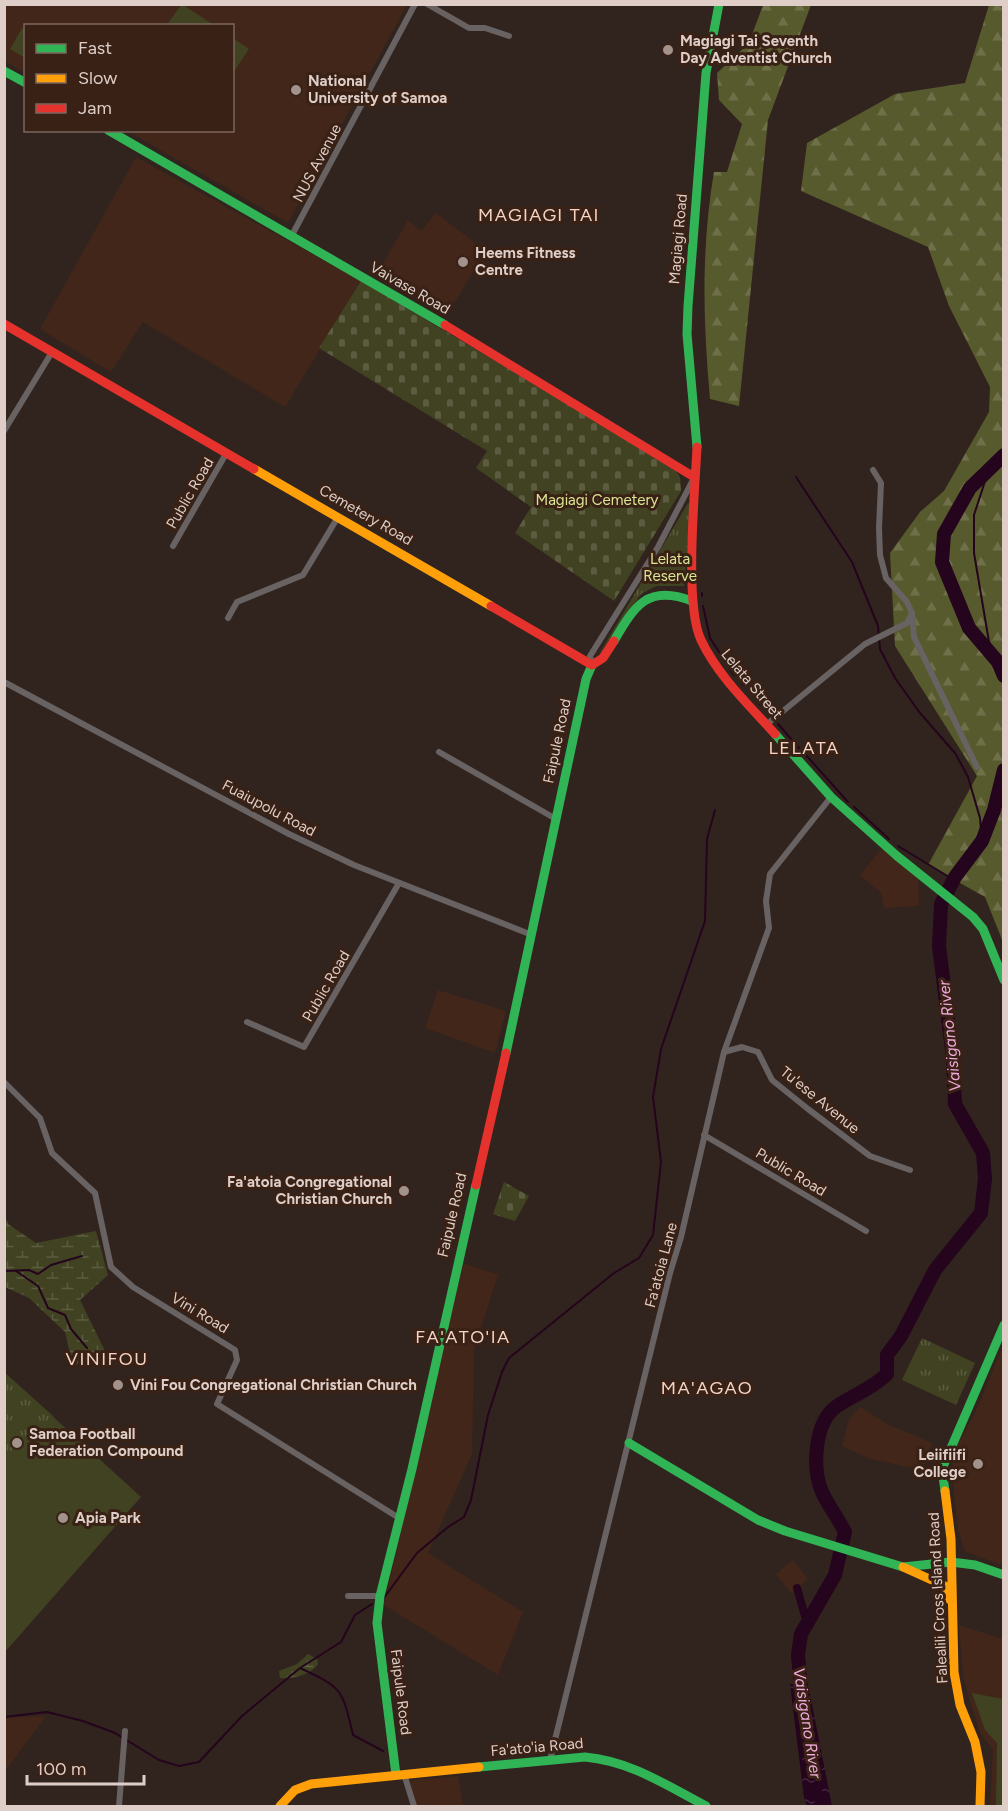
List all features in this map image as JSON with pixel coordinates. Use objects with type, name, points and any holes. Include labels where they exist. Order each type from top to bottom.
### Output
[{"type":"main road","name":"Magiagi Road","points":[[694,477],[696,418],[687,334],[688,306],[706,73],[719,4]]},
{"type":"main road","points":[[4,71],[24,82]]},
{"type":"main road","name":"Vaivase Road","points":[[111,132],[499,356],[694,477]]},
{"type":"main road","name":"Cemetery Road","points":[[4,324],[592,665]]},
{"type":"main road","name":"Lelata Street","points":[[694,477],[697,492],[692,601],[700,639],[710,657],[766,725],[831,797],[963,908],[983,929],[1004,980]]},
{"type":"main road","points":[[592,665],[602,659],[624,623],[650,595],[659,591],[669,592],[692,601]]},
{"type":"main road","name":"Faipule Road","points":[[400,1775],[377,1623],[380,1596],[532,935],[587,676],[592,665]]},
{"type":"main road","name":"Falealili Cross Island Road","points":[[980,1806],[981,1772],[975,1742],[960,1705],[954,1672],[951,1539],[942,1469],[1004,1325]]},
{"type":"main road","points":[[629,1443],[758,1520],[903,1567],[945,1586],[951,1614]]},
{"type":"main road","points":[[903,1567],[951,1562],[975,1565],[1004,1575]]},
{"type":"main road","name":"Fa'ato'ia Road","points":[[280,1806],[295,1790],[311,1784],[600,1757],[706,1806]]},
{"type":"street","name":"NUS Avenue","points":[[291,237],[415,4]]},
{"type":"street","points":[[427,4],[469,28],[485,28],[509,36]]},
{"type":"street","points":[[4,431],[52,352]]},
{"type":"street","name":"Public Road","points":[[172,546],[227,452]]},
{"type":"street","points":[[873,470],[881,483],[880,555],[886,578],[907,602],[912,613],[914,637],[977,767]]},
{"type":"street","points":[[592,665],[590,656],[657,547],[694,477]]},
{"type":"street","points":[[228,618],[237,602],[303,576],[338,517]]},
{"type":"street","points":[[766,725],[866,644],[907,623],[912,613]]},
{"type":"street","name":"Fuaiupolu Road","points":[[4,682],[290,834],[399,883],[532,935]]},
{"type":"street","points":[[439,752],[556,819]]},
{"type":"street","name":"Fa'atoia Lane","points":[[550,1760],[724,1052],[769,928],[766,901],[770,874],[831,797]]},
{"type":"street","name":"Public Road","points":[[247,1022],[304,1047],[399,883]]},
{"type":"street","name":"Tu'ese Avenue","points":[[724,1052],[742,1047],[758,1052],[772,1080],[808,1109],[870,1156],[910,1170]]},
{"type":"street","name":"Vini Road","points":[[4,1082],[40,1118],[52,1153],[94,1193],[111,1267],[133,1287],[235,1350],[237,1360],[217,1404],[399,1518]]},
{"type":"street","name":"Public Road","points":[[704,1135],[866,1231]]},
{"type":"street","points":[[348,1596],[380,1596]]},
{"type":"street","points":[[119,1806],[125,1732]]},
{"type":"street","points":[[400,1775],[414,1806]]},
{"type":"shaded area","name":"National University of Samoa","points":[[5,5],[407,5],[288,223],[129,132],[234,132],[234,24],[24,24],[24,72],[5,61]]},
{"type":"shaded area","points":[[136,157],[361,281],[285,407],[143,322],[111,372],[40,329]]},
{"type":"shaded area","points":[[436,213],[486,251],[448,313],[377,274],[408,220],[421,231]]},
{"type":"shaded area","points":[[883,847],[918,878],[919,906],[884,908],[881,893],[860,875]]},
{"type":"shaded area","points":[[438,990],[506,1011],[495,1053],[425,1028]]},
{"type":"shaded area","points":[[463,1263],[498,1275],[474,1349],[472,1454],[428,1553],[523,1612],[498,1675],[384,1605]]},
{"type":"shaded area","name":"Leiifiifi College","points":[[1003,1346],[1003,1566],[965,1551],[958,1530],[952,1475],[953,1453],[975,1413]]},
{"type":"shaded area","points":[[860,1407],[889,1425],[932,1443],[922,1470],[870,1459],[842,1446],[849,1419]]},
{"type":"shaded area","points":[[793,1560],[808,1579],[791,1593],[776,1574]]},
{"type":"shaded area","points":[[959,1625],[1003,1639],[1003,1806],[990,1806],[993,1750],[980,1733],[963,1677]]},
{"type":"shaded area","points":[[46,1716],[5,1771],[5,1718]]},
{"type":"shaded area","points":[[458,1776],[463,1806],[417,1806],[409,1783],[414,1780]]},
{"type":"green space","points":[[183,5],[212,24],[168,24]]},
{"type":"green space","points":[[763,5],[811,5],[768,120],[739,406],[710,399],[706,342],[705,257],[714,172],[727,172],[742,124],[719,100],[717,73],[749,43]]},
{"type":"green space","points":[[989,5],[1003,5],[1003,942],[985,897],[928,865],[977,776],[895,646],[890,553],[920,512],[944,491],[989,412],[990,387],[949,306],[928,247],[801,191],[807,143],[895,94],[965,83]]},
{"type":"green space","points":[[22,28],[24,29],[24,57],[10,49]]},
{"type":"green space","points":[[234,39],[249,49],[234,72]]},
{"type":"green space","name":"Magiagi Cemetery","points":[[361,281],[673,467],[680,477],[681,491],[614,601],[515,533],[531,507],[476,468],[487,451],[319,348]]},
{"type":"green space","name":"Lelata Reserve","points":[[688,503],[691,504],[684,586],[656,586],[641,594],[598,656]]},
{"type":"green space","points":[[504,1182],[529,1196],[515,1221],[493,1214]]},
{"type":"green space","points":[[5,1216],[8,1224],[36,1243],[96,1231],[108,1275],[80,1300],[106,1353],[73,1366],[65,1332],[29,1298],[5,1287]]},
{"type":"green space","points":[[922,1338],[975,1363],[956,1405],[902,1380]]},
{"type":"green space","name":"Apia Park","points":[[4,1372],[141,1497],[5,1652],[4,1652]]},
{"type":"green space","name":"Samoa Football Federation Compound","points":[[4,1372],[53,1416],[5,1469],[4,1469]]},
{"type":"green space","points":[[308,1654],[317,1659],[318,1664],[315,1668],[301,1676],[280,1678],[279,1671],[297,1664]]},
{"type":"green space","points":[[972,1693],[1003,1699],[1003,1806],[996,1806],[997,1743],[985,1730]]},
{"type":"water","points":[[790,1684],[808,1684],[832,1806],[807,1806],[804,1798]]},
{"type":"waterway","name":"Vaisigano River","points":[[1004,455],[970,488],[944,534],[942,562],[969,628],[998,662],[1004,676]]},
{"type":"waterway","points":[[989,469],[974,515],[974,553],[989,642],[998,662]]},
{"type":"waterway","points":[[796,477],[852,562],[878,626],[880,649],[895,678],[920,713],[955,753],[968,777],[980,818],[982,841]]},
{"type":"waterway","points":[[703,606],[710,638],[734,675]]},
{"type":"waterway","points":[[756,699],[762,707]]},
{"type":"waterway","points":[[778,724],[799,748]]},
{"type":"waterway","points":[[805,754],[848,802]]},
{"type":"waterway","name":"Vaisigano River","points":[[802,1701],[798,1655],[801,1634],[835,1575],[845,1532],[824,1497],[819,1482],[817,1446],[824,1423],[829,1413],[837,1406],[869,1388],[887,1374],[887,1355],[901,1336],[935,1270],[981,1213],[985,1179],[983,1153],[955,1104],[953,1058],[939,946],[941,904],[955,877],[982,841],[994,810],[1004,770]]},
{"type":"waterway","points":[[854,807],[889,839]]},
{"type":"waterway","points":[[383,1599],[417,1553],[464,1517],[471,1500],[488,1415],[509,1358],[614,1273],[639,1258],[653,1235],[661,1162],[653,1097],[661,1049],[705,921],[707,839],[715,810]]},
{"type":"waterway","points":[[898,846],[954,880]]},
{"type":"waterway","points":[[4,1271],[29,1270],[38,1274],[51,1265],[82,1256]]},
{"type":"waterway","points":[[16,1271],[38,1286],[48,1308],[65,1315],[71,1329],[87,1348]]},
{"type":"waterway","points":[[797,1588],[807,1623]]},
{"type":"waterway","points":[[300,1668],[341,1642],[355,1615],[372,1604]]},
{"type":"waterway","points":[[4,1717],[47,1712],[83,1721],[115,1733],[159,1760],[179,1766],[199,1762],[242,1716],[300,1668],[333,1686],[343,1699],[353,1735],[383,1751]]},
{"type":"traffic: fast","points":[[697,447],[687,334],[688,306],[706,73],[719,4]]},
{"type":"traffic: fast","points":[[4,71],[24,82]]},
{"type":"traffic: fast","points":[[111,132],[445,325]]},
{"type":"traffic: fast","points":[[614,641],[629,617],[644,601],[664,595],[692,601]]},
{"type":"traffic: fast","points":[[506,1053],[586,679],[592,665]]},
{"type":"traffic: fast","points":[[775,734],[831,797],[897,856],[973,917],[983,929],[1004,980]]},
{"type":"traffic: fast","points":[[396,1775],[377,1623],[380,1596],[412,1469],[476,1185]]},
{"type":"traffic: fast","points":[[945,1491],[942,1469],[1004,1325]]},
{"type":"traffic: fast","points":[[629,1443],[758,1520],[785,1531],[903,1567],[951,1562]]},
{"type":"traffic: fast","points":[[951,1562],[975,1565],[1004,1575]]},
{"type":"traffic: fast","points":[[479,1767],[585,1757],[601,1759],[647,1775],[706,1806]]},
{"type":"traffic: slow","points":[[254,469],[491,606]]},
{"type":"traffic: slow","points":[[945,1491],[951,1539],[954,1672],[960,1705],[975,1742],[981,1772],[980,1806]]},
{"type":"traffic: slow","points":[[903,1567],[945,1586],[948,1599]]},
{"type":"traffic: slow","points":[[280,1806],[295,1790],[311,1784],[479,1767]]},
{"type":"traffic: jam","points":[[4,324],[254,469]]},
{"type":"traffic: jam","points":[[445,325],[694,477]]},
{"type":"traffic: jam","points":[[697,447],[692,546],[693,601],[696,623],[701,640],[716,666],[775,734]]},
{"type":"traffic: jam","points":[[491,606],[592,665],[603,658],[614,641]]},
{"type":"traffic: jam","points":[[476,1185],[506,1053]]},
{"type":"place","name":"Magiagi Tai Seventh Day Adventist Church","points":[[668,50]]},
{"type":"place","name":"National University of Samoa","points":[[296,90]]},
{"type":"place","name":"Heems Fitness Centre","points":[[463,262]]},
{"type":"place","name":"Fa'atoia Congregational Christian Church","points":[[404,1191]]},
{"type":"place","name":"Vini Fou Congregational Christian Church","points":[[118,1385]]},
{"type":"place","name":"Samoa Football Federation Compound","points":[[17,1443]]},
{"type":"place","name":"Leiifiifi College","points":[[978,1464]]},
{"type":"place","name":"Apia Park","points":[[63,1518]]},
{"type":"district","name":"MAGIAGI TAI","points":[[539,215]]},
{"type":"district","name":"LELATA","points":[[804,748]]},
{"type":"district","name":"FA'ATO'IA","points":[[463,1337]]},
{"type":"district","name":"VINIFOU","points":[[107,1359]]},
{"type":"district","name":"MA'AGAO","points":[[707,1388]]}]
